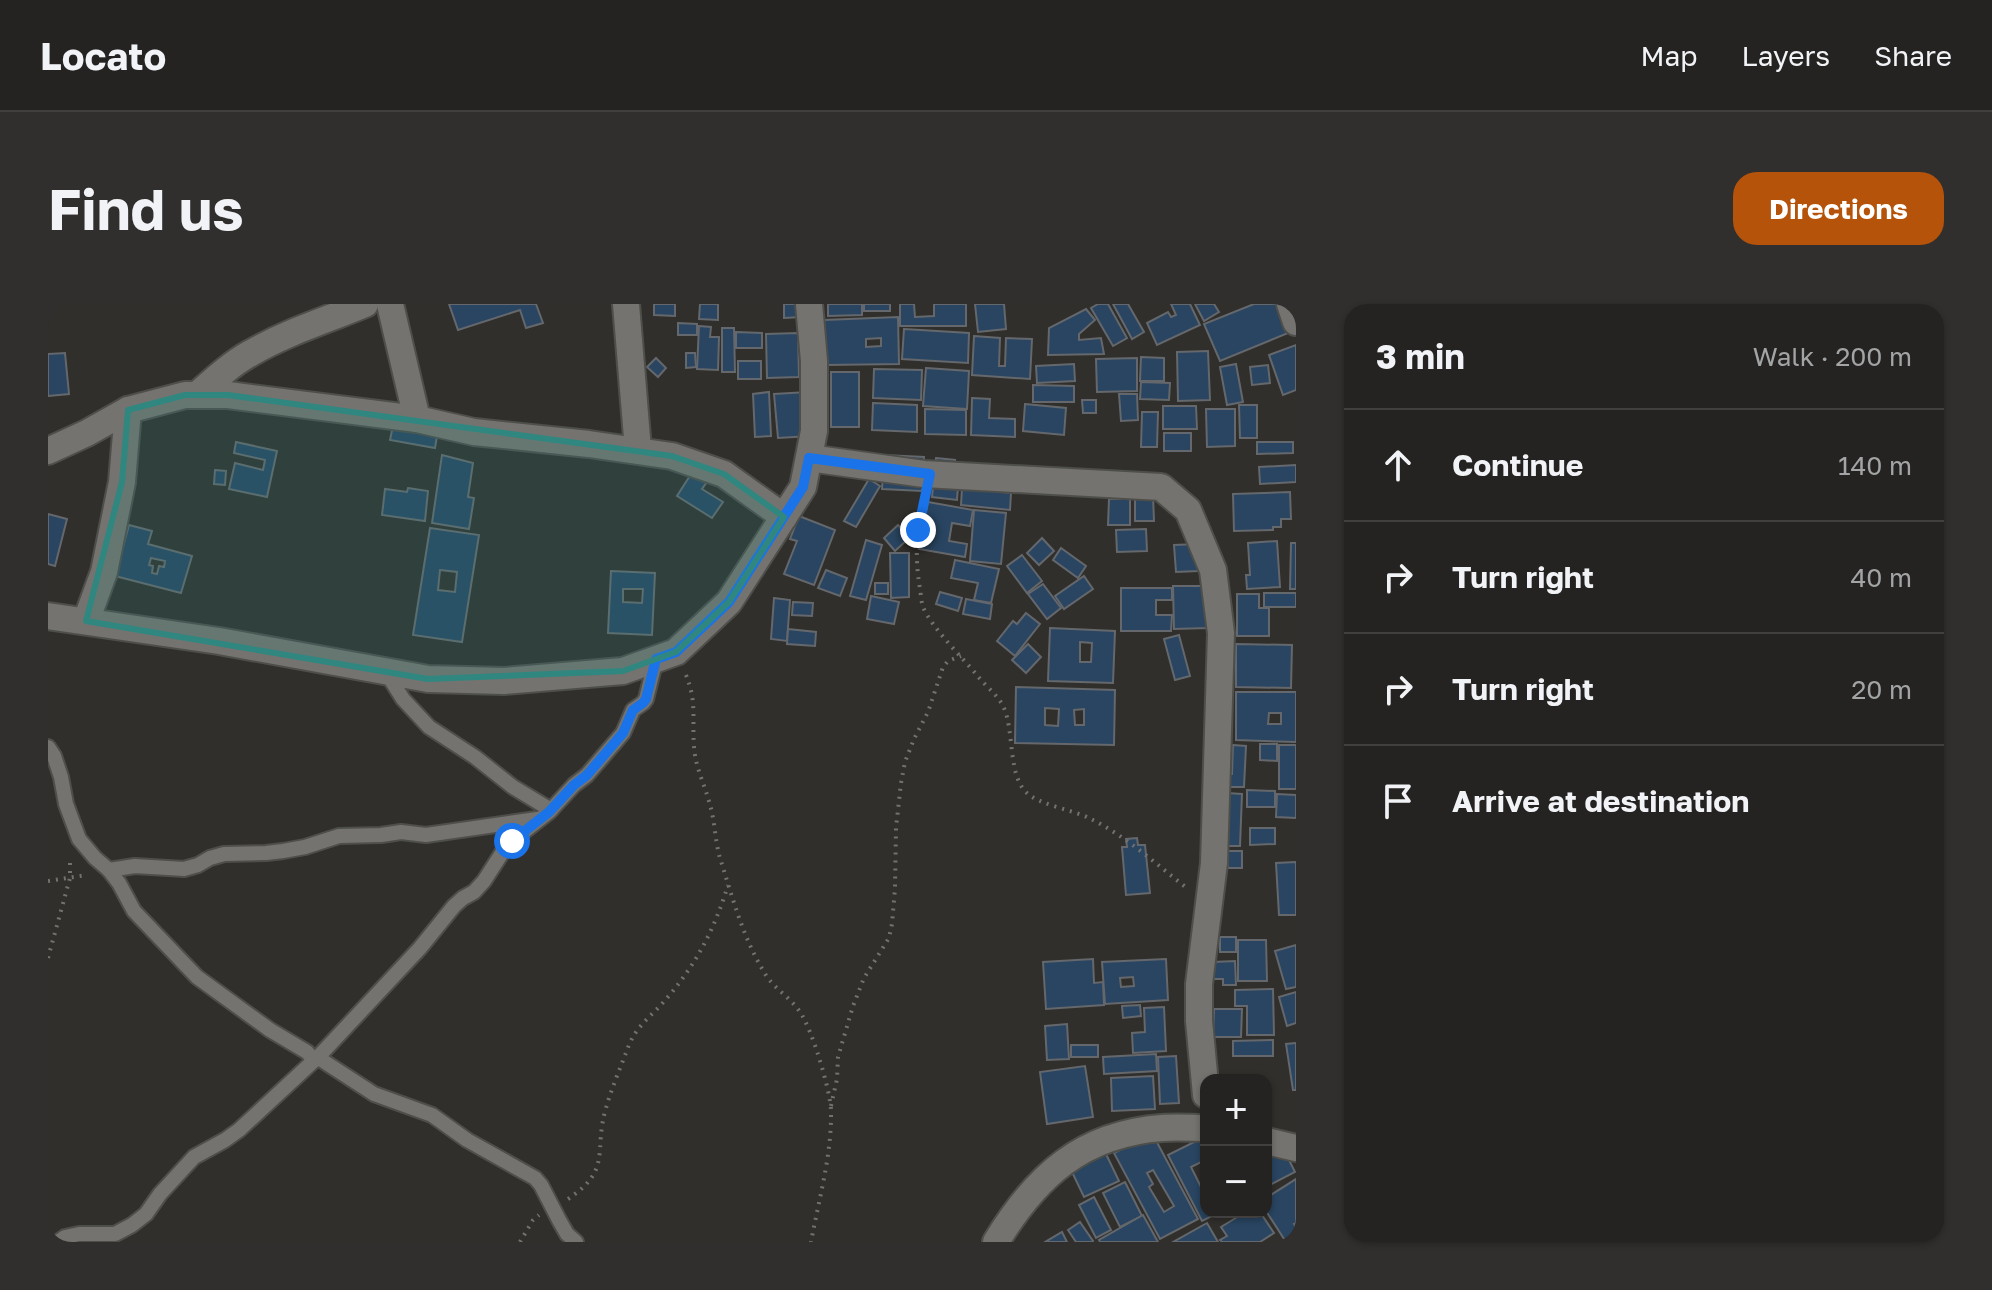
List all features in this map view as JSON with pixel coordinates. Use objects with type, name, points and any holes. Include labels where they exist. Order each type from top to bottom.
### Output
[{"type":"street","points":[[197,395],[249,353],[365,304]]},
{"type":"street","points":[[390,304],[417,419]]},
{"type":"street","points":[[626,304],[638,450]]},
{"type":"street","points":[[48,616],[219,641],[428,679],[504,681],[623,671],[666,655],[729,602],[803,487],[814,431],[814,361],[809,304]]},
{"type":"street","points":[[1290,304],[1296,322]]},
{"type":"street","points":[[48,451],[128,410],[185,395],[228,395],[417,419],[474,432],[672,456],[724,474],[784,517]]},
{"type":"street","points":[[86,621],[104,572],[122,482],[128,410]]},
{"type":"street","points":[[48,434],[74,439]]},
{"type":"street","points":[[809,458],[930,474],[1161,487],[1188,510],[1213,570],[1221,633],[1214,863],[1199,984],[1204,1074]]},
{"type":"street","points":[[996,1242],[1025,1198],[1057,1167],[1097,1142],[1163,1128],[1200,1128]]},
{"type":"street","points":[[1272,1142],[1296,1148]]},
{"type":"lane","points":[[58,1242],[79,1234],[115,1234],[132,1225],[146,1214],[194,1157],[239,1130],[316,1059],[420,948],[454,906],[484,881],[512,841],[587,775],[623,733],[633,710],[646,699],[666,655]]},
{"type":"lane","points":[[386,672],[403,699],[429,727],[475,757],[546,814]]},
{"type":"lane","points":[[48,747],[54,756],[79,839],[119,883],[134,911],[197,977],[270,1030],[374,1094],[432,1115],[467,1140],[535,1178],[567,1234],[576,1242]]},
{"type":"lane","points":[[109,870],[135,866],[184,869],[224,854],[283,851],[339,836],[401,832],[426,835],[546,814]]},
{"type":"path","points":[[930,474],[915,549],[923,607],[982,682],[995,692],[1004,708],[1017,774],[1027,793],[1114,831],[1209,906]]},
{"type":"path","points":[[666,655],[691,686],[695,709],[694,749],[710,805],[719,856],[738,913],[765,974],[802,1014],[823,1071],[831,1108]]},
{"type":"path","points":[[811,1242],[828,1146],[838,1057],[864,978],[889,938],[895,888],[896,828],[905,762],[928,712],[943,667],[948,661],[961,656]]},
{"type":"path","points":[[48,958],[70,878],[71,820]]},
{"type":"path","points":[[48,881],[70,878]]},
{"type":"path","points":[[520,1242],[533,1220],[576,1194],[597,1172],[605,1109],[631,1041],[640,1026],[674,989],[707,942],[729,883]]},
{"type":"highlighted area","points":[[185,395],[228,395],[672,456],[724,474],[784,517],[729,602],[676,652],[623,671],[428,679],[86,621],[122,482],[128,410]]},
{"type":"building","points":[[449,304],[536,304],[543,323],[526,328],[520,310],[458,330]]},
{"type":"building","points":[[654,304],[675,304],[675,316],[654,315]]},
{"type":"building","points":[[700,304],[718,304],[718,320],[699,319]]},
{"type":"building","points":[[784,304],[801,304],[802,317],[784,318]]},
{"type":"building","points":[[828,304],[862,304],[862,315],[828,316]]},
{"type":"building","points":[[864,304],[890,304],[890,311],[864,311]]},
{"type":"building","points":[[900,304],[914,304],[915,317],[934,316],[934,304],[966,304],[966,326],[900,326]]},
{"type":"building","points":[[975,304],[1004,304],[1006,329],[978,332]]},
{"type":"building","points":[[1108,304],[1127,338],[1113,346],[1091,308]]},
{"type":"building","points":[[1113,304],[1128,304],[1144,332],[1132,339]]},
{"type":"building","points":[[1171,304],[1190,304],[1200,325],[1157,345],[1147,323],[1168,312],[1171,317],[1176,315]]},
{"type":"building","points":[[1195,304],[1214,304],[1219,312],[1204,321]]},
{"type":"building","points":[[1254,304],[1282,304],[1293,331],[1220,361],[1204,324]]},
{"type":"building","points":[[1086,309],[1095,320],[1079,334],[1079,340],[1101,338],[1104,354],[1048,355],[1049,328]]},
{"type":"building","points":[[898,317],[899,364],[826,365],[824,320]],"holes":[[[881,338],[881,346],[866,347],[866,339]]]},
{"type":"building","points":[[678,323],[697,324],[697,335],[678,335]]},
{"type":"building","points":[[699,326],[711,327],[710,337],[719,337],[718,370],[697,369]]},
{"type":"building","points":[[722,328],[734,328],[735,372],[722,372]]},
{"type":"building","points":[[904,329],[969,333],[968,363],[902,359]]},
{"type":"building","points":[[736,332],[762,333],[762,348],[736,348]]},
{"type":"building","points":[[798,333],[799,377],[767,378],[766,334]]},
{"type":"building","points":[[974,336],[1000,338],[999,366],[1005,366],[1006,338],[1032,339],[1030,379],[972,375]]},
{"type":"building","points":[[1296,345],[1296,390],[1283,395],[1269,355]]},
{"type":"building","points":[[1208,351],[1210,400],[1178,401],[1177,352]]},
{"type":"building","points":[[65,353],[69,394],[48,396],[48,354]]},
{"type":"building","points":[[686,353],[695,353],[696,367],[686,368]]},
{"type":"building","points":[[1141,357],[1164,358],[1164,381],[1140,381]]},
{"type":"building","points":[[656,358],[666,368],[658,377],[647,367]]},
{"type":"building","points":[[1137,358],[1137,391],[1097,392],[1096,359]]},
{"type":"building","points":[[738,361],[761,361],[761,379],[738,379]]},
{"type":"building","points":[[1074,364],[1075,381],[1037,383],[1036,366]]},
{"type":"building","points":[[1236,364],[1243,402],[1227,405],[1220,367]]},
{"type":"building","points":[[1268,365],[1270,383],[1252,385],[1250,367]]},
{"type":"building","points":[[926,368],[969,371],[967,409],[923,406]]},
{"type":"building","points":[[874,369],[922,370],[921,400],[873,398]]},
{"type":"building","points":[[831,372],[859,372],[859,427],[831,427]]},
{"type":"building","points":[[1141,382],[1170,383],[1169,400],[1140,399]]},
{"type":"building","points":[[1033,385],[1074,386],[1074,402],[1033,402]]},
{"type":"building","points":[[769,392],[771,436],[755,437],[753,394]]},
{"type":"building","points":[[808,392],[811,436],[778,438],[774,394]]},
{"type":"building","points":[[1119,394],[1137,394],[1138,420],[1121,421]]},
{"type":"building","points":[[972,398],[990,399],[989,418],[1015,419],[1015,437],[971,435]]},
{"type":"building","points":[[1082,400],[1096,400],[1096,413],[1083,413]]},
{"type":"building","points":[[873,403],[917,405],[917,432],[872,430]]},
{"type":"building","points":[[1025,404],[1066,408],[1064,435],[1023,431]]},
{"type":"building","points":[[1239,405],[1257,405],[1257,438],[1240,438]]},
{"type":"building","points":[[1163,406],[1196,406],[1197,429],[1163,429]]},
{"type":"building","points":[[925,409],[966,410],[966,435],[925,434]]},
{"type":"building","points":[[1206,409],[1235,409],[1235,446],[1207,447]]},
{"type":"building","points":[[1142,412],[1158,412],[1157,447],[1141,447]]},
{"type":"building","points":[[395,416],[440,418],[435,448],[390,440]]},
{"type":"building","points":[[1164,433],[1191,433],[1191,451],[1164,451]]},
{"type":"building","points":[[236,442],[277,451],[267,497],[229,489],[235,463],[263,470],[265,460],[234,453]]},
{"type":"building","points":[[1257,442],[1293,442],[1293,453],[1257,454]]},
{"type":"building","points":[[442,455],[473,463],[468,497],[474,498],[469,529],[432,523]]},
{"type":"building","points":[[884,455],[924,457],[922,491],[882,489]]},
{"type":"building","points":[[702,457],[709,479],[702,489],[723,502],[712,518],[677,496]]},
{"type":"building","points":[[936,458],[955,460],[952,485],[958,486],[957,500],[932,497]]},
{"type":"building","points":[[1296,465],[1296,482],[1260,484],[1259,467]]},
{"type":"building","points":[[215,470],[226,471],[225,485],[214,484]]},
{"type":"building","points":[[869,479],[880,486],[856,527],[844,521]]},
{"type":"building","points":[[408,488],[428,491],[425,521],[382,515],[385,489],[407,492]]},
{"type":"building","points":[[962,488],[1011,493],[1010,510],[961,505]]},
{"type":"building","points":[[1290,492],[1291,519],[1281,519],[1281,527],[1234,531],[1233,494]]},
{"type":"building","points":[[1153,496],[1154,521],[1135,521],[1135,497]]},
{"type":"building","points":[[1109,499],[1130,499],[1130,525],[1108,525]]},
{"type":"building","points":[[928,502],[973,510],[970,526],[952,523],[949,541],[967,544],[965,557],[919,549]]},
{"type":"building","points":[[974,510],[1006,513],[1001,564],[970,561]]},
{"type":"building","points":[[48,514],[67,519],[55,566],[48,564]]},
{"type":"building","points":[[799,516],[835,530],[814,585],[784,574],[797,541],[790,539]]},
{"type":"building","points":[[129,525],[152,531],[148,544],[192,556],[181,593],[115,576]],"holes":[[[151,558],[165,561],[164,567],[159,566],[157,574],[152,573],[153,566],[149,565]]]},
{"type":"building","points":[[898,525],[909,538],[895,551],[884,538]]},
{"type":"building","points":[[430,528],[479,535],[462,642],[413,635]],"holes":[[[440,570],[457,572],[455,592],[438,590]]]},
{"type":"building","points":[[1146,529],[1147,551],[1117,552],[1116,530]]},
{"type":"building","points":[[1042,538],[1054,551],[1039,565],[1027,553]]},
{"type":"building","points":[[866,540],[882,545],[866,600],[850,596]]},
{"type":"building","points":[[1277,541],[1280,587],[1247,589],[1246,575],[1250,575],[1248,543]]},
{"type":"building","points":[[1291,543],[1296,543],[1296,589],[1290,589]]},
{"type":"building","points":[[1197,544],[1198,571],[1176,572],[1174,545]]},
{"type":"building","points":[[1061,548],[1086,566],[1078,578],[1053,560]]},
{"type":"building","points":[[890,553],[909,553],[909,597],[891,598]]},
{"type":"building","points":[[1022,555],[1042,581],[1027,593],[1007,566]]},
{"type":"building","points":[[955,560],[999,569],[991,603],[974,600],[978,583],[951,578]]},
{"type":"building","points":[[826,570],[847,578],[840,596],[818,588]]},
{"type":"building","points":[[611,571],[655,573],[652,635],[608,633]],"holes":[[[623,589],[643,589],[642,603],[623,602]]]},
{"type":"building","points":[[1084,576],[1093,589],[1064,609],[1055,596]]},
{"type":"building","points":[[875,583],[888,583],[888,594],[875,594]]},
{"type":"building","points":[[1043,584],[1061,608],[1047,619],[1028,594]]},
{"type":"building","points":[[1173,586],[1207,586],[1208,628],[1174,629]]},
{"type":"building","points":[[1121,588],[1172,588],[1172,600],[1156,600],[1156,615],[1172,615],[1171,631],[1121,631]]},
{"type":"building","points":[[940,592],[962,598],[958,611],[936,604]]},
{"type":"building","points":[[1264,593],[1296,593],[1296,607],[1264,607]]},
{"type":"building","points":[[1237,594],[1259,594],[1259,608],[1269,608],[1269,636],[1237,636]]},
{"type":"building","points":[[871,596],[899,602],[894,624],[867,619]]},
{"type":"building","points":[[774,598],[790,600],[787,641],[771,639]]},
{"type":"building","points":[[966,599],[992,604],[990,619],[963,614]]},
{"type":"building","points":[[793,602],[813,603],[812,616],[792,615]]},
{"type":"building","points":[[1026,613],[1040,624],[1015,656],[997,641],[1013,621],[1017,624]]},
{"type":"building","points":[[1050,628],[1115,631],[1113,683],[1048,681]],"holes":[[[1080,642],[1092,643],[1091,662],[1080,662]]]},
{"type":"building","points":[[788,629],[816,632],[815,646],[787,644]]},
{"type":"building","points":[[1179,635],[1190,676],[1175,680],[1164,639]]},
{"type":"building","points":[[1028,644],[1041,657],[1026,673],[1012,660]]},
{"type":"building","points":[[1236,644],[1292,645],[1291,688],[1236,687]]},
{"type":"building","points":[[1016,687],[1115,690],[1114,745],[1015,743]],"holes":[[[1045,708],[1059,709],[1058,726],[1045,725]],[[1084,709],[1084,725],[1075,725],[1074,710]]]},
{"type":"building","points":[[1236,692],[1296,692],[1296,742],[1236,740]],"holes":[[[1269,713],[1281,713],[1281,724],[1268,724]]]},
{"type":"building","points":[[1260,744],[1277,744],[1277,761],[1260,760]]},
{"type":"building","points":[[1233,745],[1246,746],[1244,787],[1223,787],[1224,774],[1232,774]]},
{"type":"building","points":[[1279,745],[1296,745],[1296,789],[1279,789]]},
{"type":"building","points":[[1247,790],[1275,791],[1275,807],[1247,807]]},
{"type":"building","points":[[1227,793],[1242,794],[1240,846],[1225,846]]},
{"type":"building","points":[[1277,794],[1296,795],[1296,818],[1276,817]]},
{"type":"building","points":[[1250,828],[1275,828],[1275,844],[1250,845]]},
{"type":"building","points":[[1137,838],[1138,845],[1145,845],[1150,893],[1126,895],[1122,847],[1127,847],[1126,839]]},
{"type":"building","points":[[1228,851],[1242,851],[1242,868],[1228,868]]},
{"type":"building","points":[[1296,862],[1296,915],[1279,915],[1276,863]]},
{"type":"building","points":[[1220,937],[1236,937],[1236,952],[1220,952]]},
{"type":"building","points":[[1238,940],[1266,940],[1267,981],[1238,981]]},
{"type":"building","points":[[1296,945],[1296,987],[1286,989],[1275,951]]},
{"type":"building","points":[[1093,959],[1094,983],[1103,982],[1104,1005],[1046,1009],[1043,962]]},
{"type":"building","points":[[1166,959],[1168,1000],[1105,1004],[1102,962]],"holes":[[[1133,977],[1134,986],[1121,987],[1120,978]]]},
{"type":"building","points":[[1235,961],[1236,985],[1223,985],[1223,979],[1214,979],[1213,962]]},
{"type":"building","points":[[1273,989],[1274,1035],[1247,1035],[1247,1006],[1235,1006],[1235,990]]},
{"type":"building","points":[[1296,992],[1296,1023],[1287,1026],[1279,997]]},
{"type":"building","points":[[1140,1005],[1141,1016],[1123,1018],[1122,1006]]},
{"type":"building","points":[[1164,1007],[1166,1051],[1133,1053],[1132,1033],[1145,1032],[1144,1008]]},
{"type":"building","points":[[1214,1009],[1242,1009],[1241,1037],[1213,1037]]},
{"type":"building","points":[[1067,1024],[1069,1059],[1047,1060],[1045,1026]]},
{"type":"building","points":[[1273,1040],[1273,1056],[1233,1056],[1233,1041]]},
{"type":"building","points":[[1296,1043],[1296,1090],[1293,1090],[1286,1044]]},
{"type":"building","points":[[1071,1045],[1098,1045],[1098,1057],[1071,1057]]},
{"type":"building","points":[[1156,1054],[1157,1071],[1104,1074],[1103,1057]]},
{"type":"building","points":[[1176,1056],[1179,1103],[1160,1104],[1158,1057]]},
{"type":"building","points":[[1085,1066],[1093,1117],[1047,1124],[1040,1072]]},
{"type":"building","points":[[1153,1076],[1155,1109],[1112,1111],[1111,1078]]},
{"type":"building","points":[[1152,1133],[1198,1219],[1160,1239],[1114,1153]],"holes":[[[1153,1170],[1174,1206],[1164,1212],[1149,1187],[1153,1184],[1147,1173]]]},
{"type":"building","points":[[1200,1139],[1200,1162],[1191,1167],[1200,1185],[1200,1217],[1168,1155]]},
{"type":"building","points":[[1281,1144],[1295,1172],[1272,1184],[1272,1148]]},
{"type":"building","points":[[1106,1154],[1119,1181],[1084,1197],[1071,1170]]},
{"type":"building","points":[[1296,1179],[1296,1242],[1286,1242],[1271,1218],[1272,1194]]},
{"type":"building","points":[[1125,1182],[1142,1216],[1120,1227],[1103,1193]]},
{"type":"building","points":[[1094,1197],[1111,1230],[1096,1238],[1079,1205]]},
{"type":"building","points":[[1143,1215],[1158,1242],[1100,1242],[1099,1240]]},
{"type":"building","points":[[1236,1218],[1264,1218],[1274,1233],[1260,1242],[1222,1242],[1220,1240],[1227,1236],[1221,1227]]},
{"type":"building","points":[[1080,1222],[1092,1242],[1076,1242],[1068,1230]]},
{"type":"building","points":[[1207,1223],[1218,1242],[1173,1242]]},
{"type":"building","points":[[1062,1232],[1067,1242],[1045,1242]]},
{"type":"route","points":[[512,841],[549,812],[614,745],[633,710],[646,699],[656,659],[676,652],[729,602],[803,487],[809,458],[930,474],[918,530]]}]
